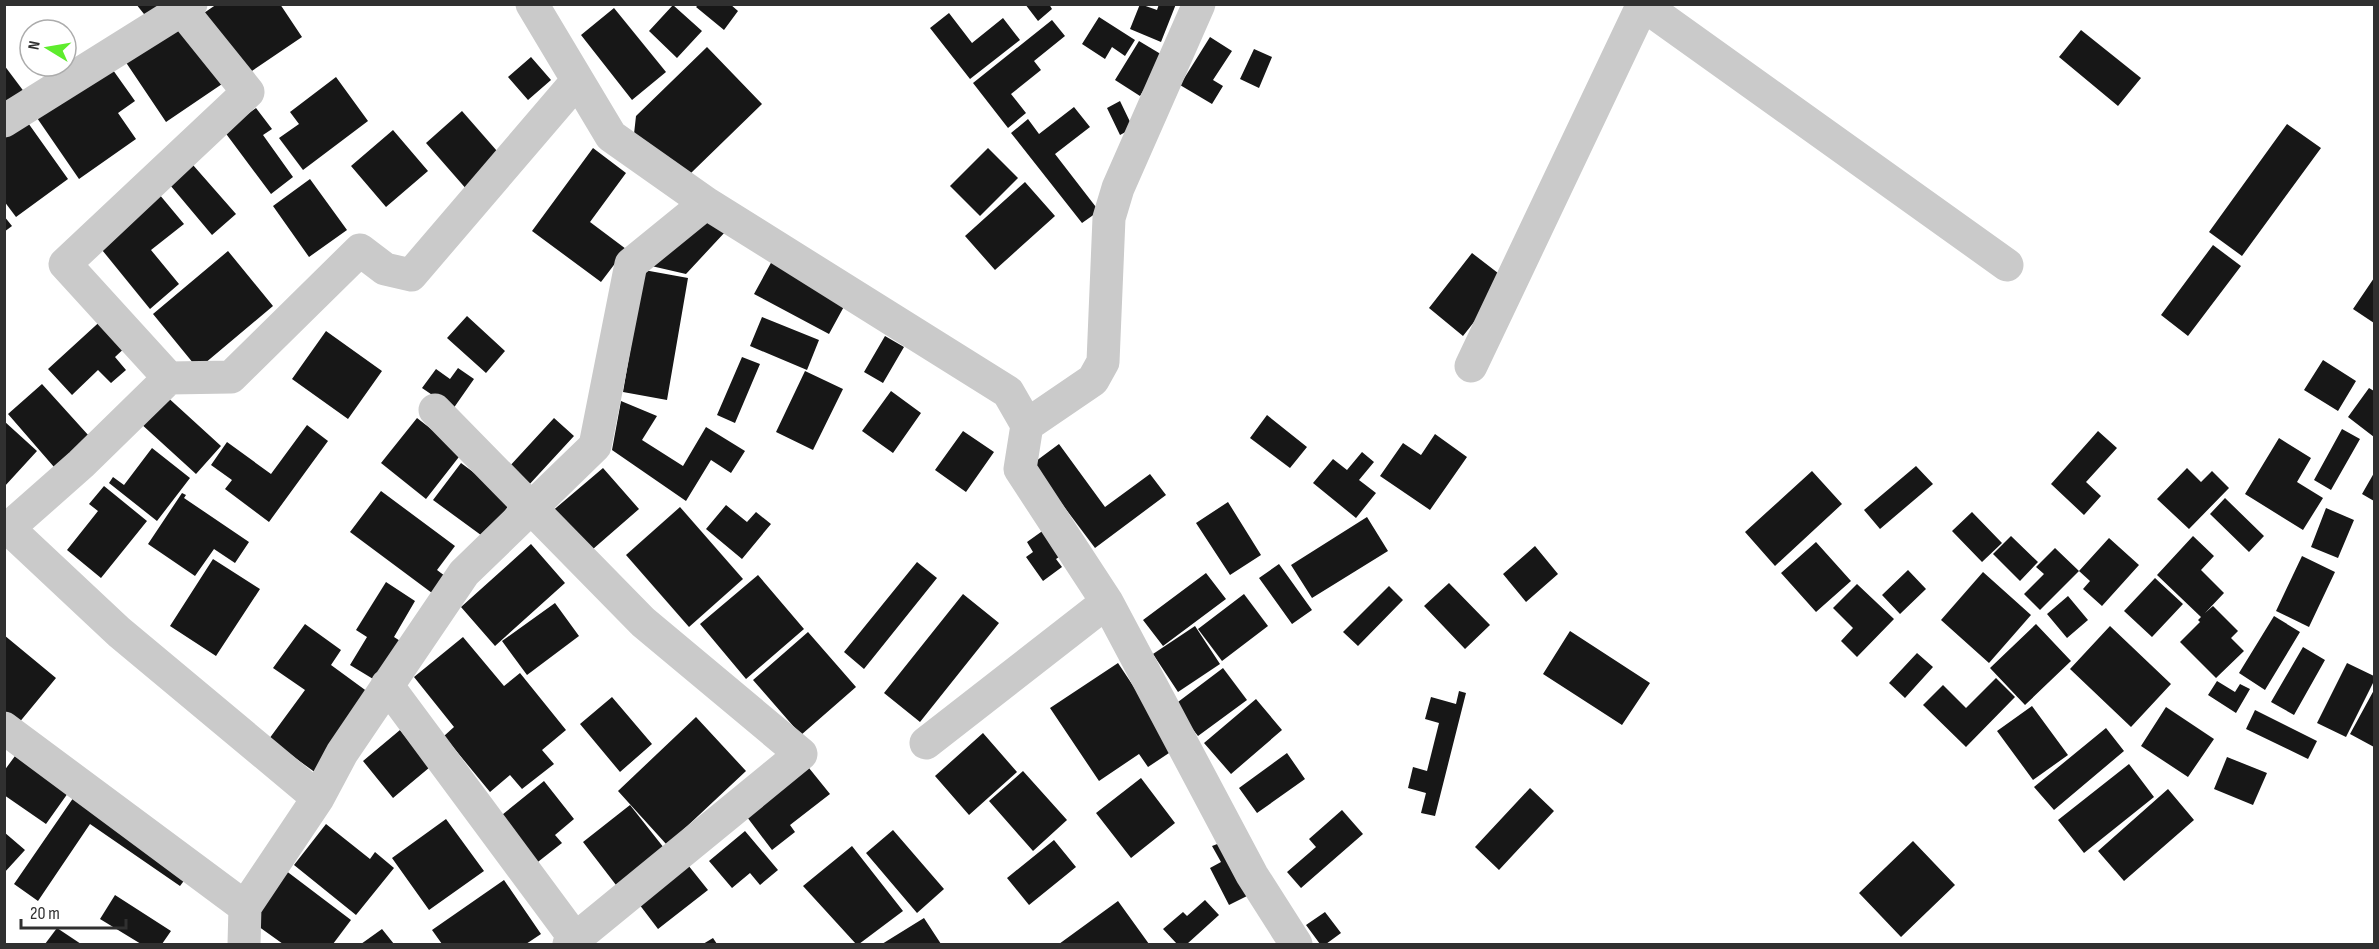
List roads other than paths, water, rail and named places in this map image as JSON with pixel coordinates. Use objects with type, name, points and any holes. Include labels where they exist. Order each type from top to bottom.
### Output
[{"type":"street","points":[[532,4],[610,136],[706,203],[1008,393],[1027,425],[1020,469],[1107,602],[1252,875],[1296,945]]},
{"type":"street","points":[[1027,425],[1093,380],[1103,362],[1109,218],[1118,188],[1199,4]]},
{"type":"street","points":[[1472,366],[1643,5],[2007,265]]},
{"type":"street","points":[[4,121],[186,7],[248,92],[65,264],[169,378]]},
{"type":"street","points":[[318,798],[119,632],[6,530],[81,464],[169,378],[231,377],[360,250],[385,269],[411,274],[577,81]]},
{"type":"street","points":[[244,945],[245,907],[318,798],[342,753],[464,573],[595,446],[631,264],[706,203]]},
{"type":"street","points":[[387,685],[572,942],[801,754],[643,622],[435,410]]},
{"type":"street","points":[[927,742],[1107,602]]},
{"type":"street","points":[[4,728],[245,907]]}]
